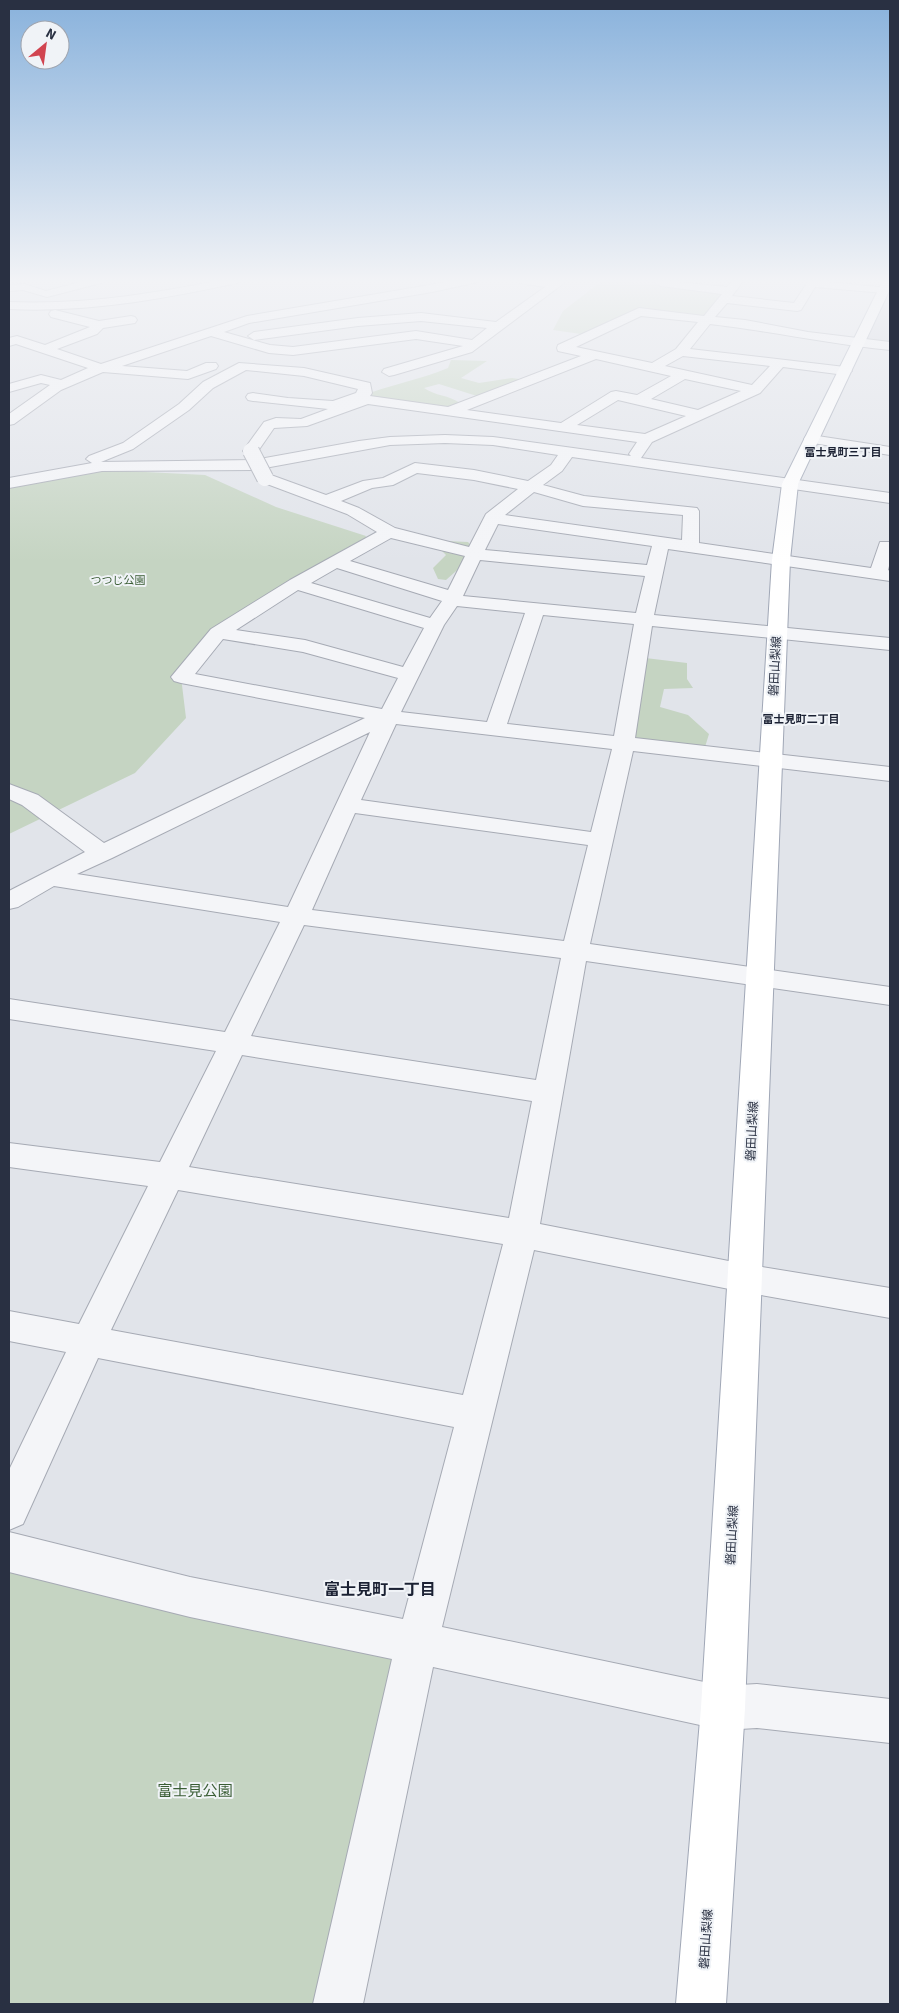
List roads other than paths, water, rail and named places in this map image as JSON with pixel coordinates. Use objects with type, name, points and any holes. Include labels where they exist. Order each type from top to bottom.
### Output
[{"type":"main road","name":"磐田山梨線","points":[[701,2004],[723,1708],[781,560],[790,484],[844,374]]},
{"type":"street","points":[[9,421],[62,384],[86,374]]},
{"type":"street","points":[[175,374],[191,374]]},
{"type":"street","points":[[86,469],[94,460],[128,446],[184,407],[208,385],[229,374]]},
{"type":"street","points":[[300,374],[253,397],[288,402],[334,405],[365,394],[365,386],[312,374]]},
{"type":"street","points":[[452,410],[546,374]]},
{"type":"street","points":[[639,400],[684,374],[755,390]]},
{"type":"street","points":[[632,462],[647,439],[755,390],[770,374]]},
{"type":"street","points":[[9,378],[27,383]]},
{"type":"street","points":[[9,388],[41,379],[62,384]]},
{"type":"street","points":[[564,426],[616,395],[699,415]]},
{"type":"street","points":[[647,439],[452,410],[367,400],[302,423],[276,422],[269,425],[251,451],[265,478],[353,512],[389,532],[476,554],[653,571]]},
{"type":"street","points":[[811,439],[886,446]]},
{"type":"street","points":[[9,483],[86,469],[134,465],[226,467],[254,465],[359,445],[414,440],[492,441],[890,498]]},
{"type":"street","points":[[9,1511],[88,1342],[296,916],[389,715],[435,625],[452,599],[476,554],[492,518],[506,504],[556,468],[567,452]]},
{"type":"street","points":[[326,501],[369,484],[387,482],[415,468],[474,476],[532,487],[584,501],[691,511],[690,547]]},
{"type":"street","points":[[492,518],[884,575],[886,546],[890,547]]},
{"type":"street","points":[[389,532],[296,584],[218,633],[181,676],[389,715],[890,774]]},
{"type":"street","points":[[338,2004],[416,1643],[522,1234],[575,952],[624,743],[644,619],[653,571],[661,543]]},
{"type":"street","points":[[336,562],[452,599],[890,644]]},
{"type":"street","points":[[296,584],[435,625]]},
{"type":"street","points":[[494,728],[536,608]]},
{"type":"street","points":[[218,633],[305,646],[410,675]]},
{"type":"street","points":[[9,901],[50,878],[389,715]]},
{"type":"street","points":[[9,791],[30,800],[103,853]]},
{"type":"street","points":[[347,805],[601,840]]},
{"type":"street","points":[[50,878],[296,916],[575,952],[890,996]]},
{"type":"street","points":[[9,1009],[548,1093]]},
{"type":"street","points":[[9,1155],[170,1176],[522,1234],[744,1278],[890,1303]]},
{"type":"street","points":[[9,1326],[475,1414]]},
{"type":"street","points":[[9,1552],[190,1597],[723,1708],[757,1706],[890,1721]]},
{"type":"district","name":"富士見町三丁目","points":[[843,452]]},
{"type":"district","name":"富士見町二丁目","points":[[801,719]]},
{"type":"district","name":"富士見町一丁目","points":[[380,1589]]},
{"type":"park label","name":"つつじ公園","points":[[118,580]]},
{"type":"park label","name":"富士見公園","points":[[195,1791]]}]
